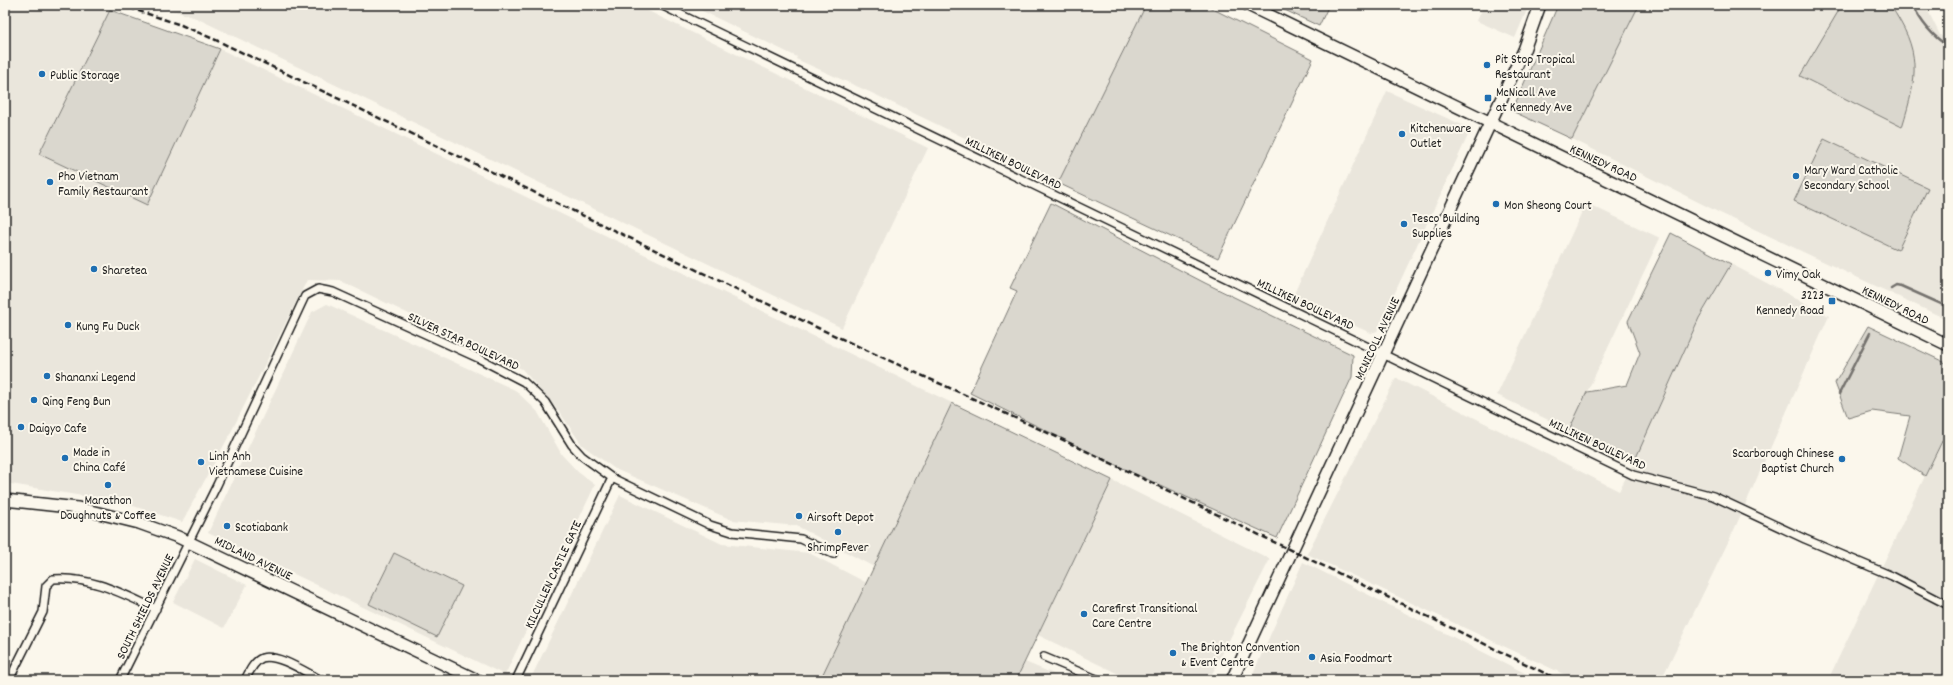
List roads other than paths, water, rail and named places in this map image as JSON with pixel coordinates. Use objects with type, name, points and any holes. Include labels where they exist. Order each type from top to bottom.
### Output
[{"type":"main road","name":"KENNEDY ROAD","points":[[1248,5],[1948,345]]},
{"type":"main road","name":"MCNICOLL AVENUE","points":[[1232,680],[1524,50],[1540,5]]},
{"type":"main road","name":"MIDLAND AVENUE","points":[[5,500],[78,508],[139,523],[189,542],[477,680]]},
{"type":"street","name":"MILLIKEN BOULEVARD","points":[[661,5],[1633,475],[1713,496],[1805,539],[1892,576],[1948,605]]},
{"type":"street","name":"SILVER STAR BOULEVARD","points":[[189,542],[305,296],[318,289],[333,292],[478,358],[524,382],[545,402],[572,444],[582,456],[612,478],[710,525],[732,532],[801,540],[833,554]]},
{"type":"street","name":"KILCULLEN CASTLE GATE","points":[[516,680],[612,478]]},
{"type":"street","name":"SOUTH SHIELDS AVENUE","points":[[120,680],[189,542]]},
{"type":"street","points":[[9,680],[40,620],[43,612],[46,586],[53,579],[75,580],[110,587],[156,609]]},
{"type":"street","points":[[245,680],[256,663],[262,658],[269,657],[279,659],[321,680]]},
{"type":"street","points":[[1044,657],[1099,680]]},
{"type":"waterway","points":[[1913,5],[1919,17],[1928,28],[1937,38],[1948,46]]},
{"type":"waterway","points":[[1891,288],[1896,285],[1901,286],[1948,307]]},
{"type":"waterway","points":[[1839,394],[1870,333]]},
{"type":"railway","points":[[121,5],[181,25],[218,41],[818,328],[1057,437],[1559,680]]},
{"type":"place","name":"Pit Stop Tropical Restaurant","points":[[1487,65]]},
{"type":"place","name":"Public Storage","points":[[42,74]]},
{"type":"place","name":"McNicoll Ave at Kennedy Ave","points":[[1488,98]]},
{"type":"place","name":"Kitchenware Outlet","points":[[1402,134]]},
{"type":"place","name":"Mary Ward Catholic Secondary School","points":[[1796,176]]},
{"type":"place","name":"Pho Vietnam Family Restaurant","points":[[50,182]]},
{"type":"place","name":"Mon Sheong Court","points":[[1496,204]]},
{"type":"place","name":"Tesco Building Supplies","points":[[1404,224]]},
{"type":"place","name":"Sharetea","points":[[94,269]]},
{"type":"place","name":"Vimy Oak","points":[[1768,273]]},
{"type":"place","name":"3223 Kennedy Road","points":[[1832,301]]},
{"type":"place","name":"Kung Fu Duck","points":[[68,325]]},
{"type":"place","name":"Shananxi Legend","points":[[47,376]]},
{"type":"place","name":"Qing Feng Bun","points":[[34,400]]},
{"type":"place","name":"Daigyo Cafe","points":[[21,427]]},
{"type":"place","name":"Made in China Café","points":[[65,458]]},
{"type":"place","name":"Scarborough Chinese Baptist Church","points":[[1842,459]]},
{"type":"place","name":"Linh Anh Vietnamese Cuisine","points":[[201,462]]},
{"type":"place","name":"Marathon Doughnuts & Coffee","points":[[108,485]]},
{"type":"place","name":"Airsoft Depot","points":[[799,516]]},
{"type":"place","name":"Scotiabank","points":[[227,526]]},
{"type":"place","name":"ShrimpFever","points":[[838,532]]},
{"type":"place","name":"Carefirst Transitional Care Centre","points":[[1084,614]]},
{"type":"place","name":"The Brighton Convention & Event Centre","points":[[1173,653]]},
{"type":"place","name":"Asia Foodmart","points":[[1312,657]]}]
